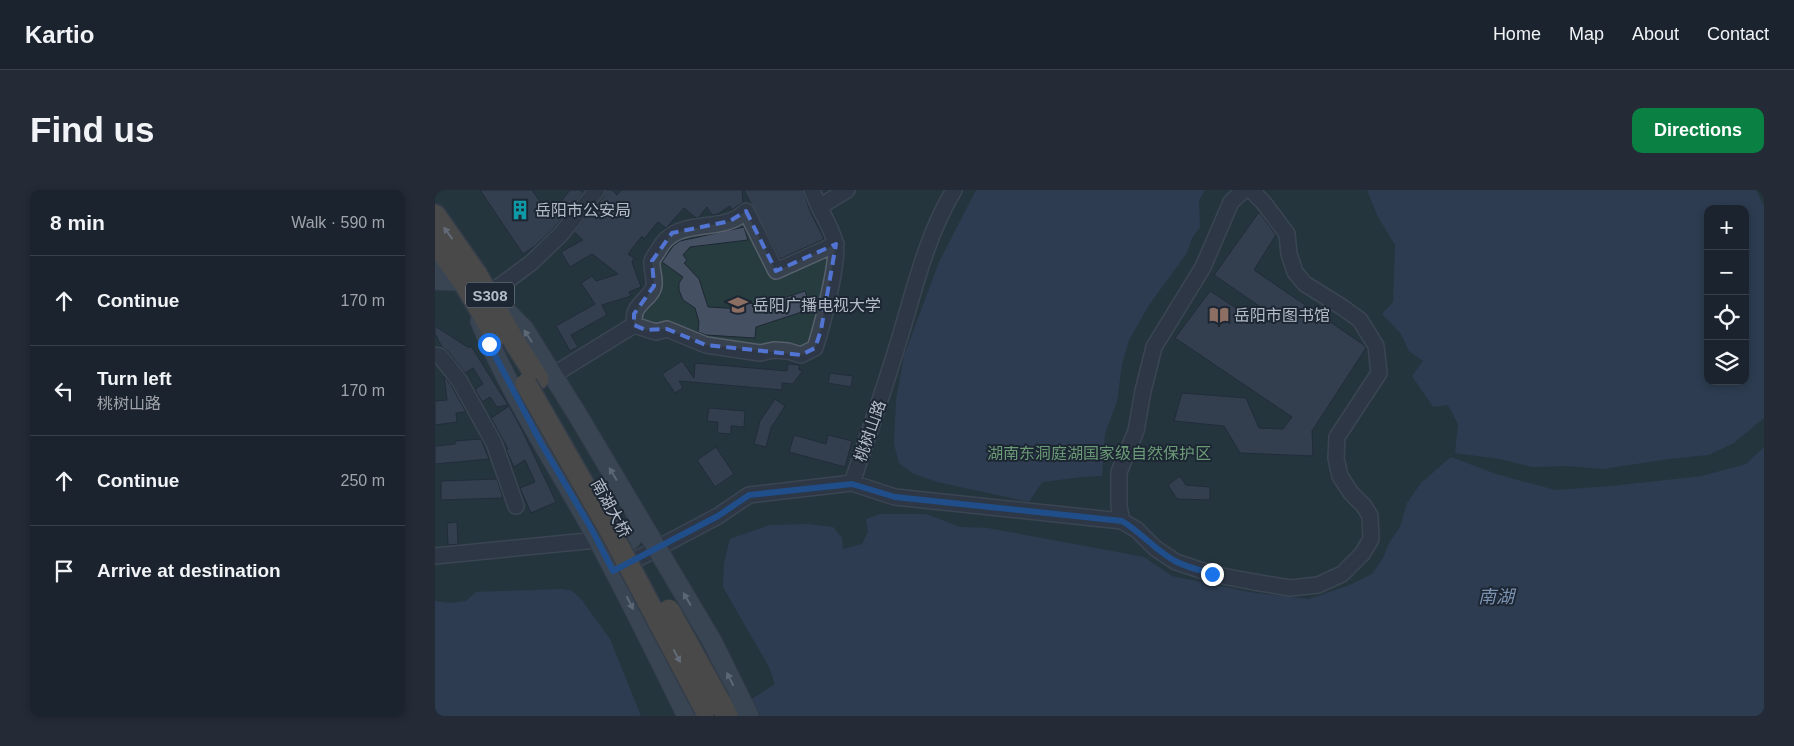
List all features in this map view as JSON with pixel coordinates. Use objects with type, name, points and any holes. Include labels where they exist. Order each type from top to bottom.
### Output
[{"type":"highway","name":"S308","points":[[435,215],[459,269],[489,294],[515,343],[539,379]]},
{"type":"highway","name":"S308","points":[[435,242],[459,269],[539,379]]},
{"type":"highway","name":"南湖大桥","points":[[539,379],[612,534],[709,716]]},
{"type":"highway","name":"南湖大桥","points":[[539,379],[727,716]]},
{"type":"main road","points":[[435,280],[459,269],[494,353],[541,443],[597,540],[687,716]]},
{"type":"main road","points":[[539,379],[638,516],[712,642],[749,716]]},
{"type":"main road","points":[[597,540],[612,545],[626,543],[635,535],[638,526],[638,516]]},
{"type":"street","points":[[489,294],[531,263],[561,234],[597,190]]},
{"type":"street","points":[[539,379],[634,325],[656,332],[667,330],[706,345],[760,353],[774,350],[789,351],[801,356],[815,348],[821,330],[836,244],[811,190]]},
{"type":"street","points":[[819,207],[847,190]]},
{"type":"street","points":[[1122,521],[1119,506],[1119,472],[1136,431],[1143,391],[1154,347],[1203,267],[1231,202],[1244,190]]},
{"type":"street","points":[[852,484],[895,497],[1122,521],[1137,530],[1155,548],[1176,562],[1212,574],[1253,582],[1290,588],[1318,584],[1343,574],[1362,554],[1371,539],[1370,516],[1340,476],[1336,458],[1337,437],[1379,373],[1377,346],[1360,320],[1305,284],[1295,272],[1289,254],[1287,234],[1263,202],[1252,191],[1248,190]]},
{"type":"street","name":"桃树山路","points":[[613,571],[718,516],[749,495],[852,484],[883,393],[927,250],[948,194]]},
{"type":"street","points":[[634,325],[634,314],[654,286],[652,261],[662,243],[672,233],[730,221],[746,212],[776,271],[836,244]]},
{"type":"street","points":[[435,355],[440,356],[459,380],[494,443],[516,506]]},
{"type":"street","points":[[435,556],[597,540]]},
{"type":"highlighted area","points":[[746,211],[776,271],[836,244],[821,330],[815,348],[801,355],[706,345],[667,329],[646,330],[634,325],[634,314],[654,286],[652,261],[672,233],[730,221]]},
{"type":"green space","name":"湖南东洞庭湖国家级自然保护区","points":[[435,190],[1764,190],[1764,716],[435,716]]},
{"type":"water","points":[[976,190],[1205,190],[1199,201],[1200,227],[1192,238],[1187,253],[1149,305],[1129,340],[1122,364],[1117,401],[1105,434],[1102,476],[1042,482],[1029,502],[937,482],[912,473],[899,463],[894,444],[896,400],[904,356],[939,262]]},
{"type":"water","points":[[1367,190],[1756,190],[1764,206],[1764,418],[1734,443],[1708,455],[1603,469],[1567,466],[1532,467],[1500,459],[1455,453],[1458,424],[1448,405],[1433,407],[1412,376],[1423,361],[1409,351],[1401,334],[1382,314],[1393,302],[1395,245],[1377,215]]},
{"type":"water","name":"南湖","points":[[1764,447],[1764,716],[726,716],[775,684],[769,667],[723,587],[724,563],[730,539],[770,525],[807,524],[833,527],[842,538],[843,549],[862,544],[868,532],[866,519],[880,514],[926,514],[960,527],[988,528],[1144,557],[1172,576],[1249,592],[1309,599],[1350,585],[1372,574],[1400,527],[1407,503],[1421,483],[1451,457],[1496,474],[1555,490],[1702,476],[1746,464]]},
{"type":"water","points":[[562,589],[572,591],[581,599],[610,639],[641,716],[435,716],[435,601],[451,603],[466,601],[476,592]]},
{"type":"building","name":"岳阳市公安局","points":[[480,190],[532,190],[550,216],[570,190],[580,190],[583,193],[554,228],[535,246],[523,254]]},
{"type":"building","points":[[606,190],[612,190],[617,195],[621,190],[742,190],[743,202],[732,210],[730,206],[718,214],[712,215],[707,207],[696,218],[684,208],[666,228],[658,222],[644,239],[642,236],[628,254],[634,258],[632,262],[641,287],[629,292],[631,296],[602,305],[607,315],[571,335],[578,347],[570,351],[556,326],[595,304],[581,283],[592,276],[596,281],[618,274],[592,254],[570,267],[561,252],[583,240],[574,232],[604,196]]},
{"type":"building","points":[[744,190],[803,190],[810,211],[824,239],[780,259]]},
{"type":"building","name":"岳阳市图书馆","points":[[1259,212],[1276,235],[1254,270],[1366,348],[1312,431],[1313,456],[1240,453],[1224,426],[1174,421],[1182,393],[1246,398],[1259,428],[1283,429],[1292,417],[1175,338],[1210,291],[1254,320],[1262,308],[1214,275]]},
{"type":"building","points":[[744,227],[748,240],[690,247],[683,255],[687,260],[684,263],[699,279],[708,307],[743,309],[743,303],[765,304],[805,291],[811,309],[756,327],[755,338],[706,335],[698,332],[699,322],[695,308],[683,300],[679,290],[679,283],[683,277],[662,262],[673,246],[680,241]]},
{"type":"building","points":[[435,326],[469,348],[471,346],[508,405],[497,407],[490,397],[482,402],[475,389],[483,384],[473,368],[465,373],[447,350],[442,347],[435,334]]},
{"type":"building","points":[[682,361],[694,378],[695,363],[787,371],[788,364],[799,365],[799,370],[803,370],[793,384],[782,383],[782,390],[679,381],[683,388],[675,393],[662,374]]},
{"type":"building","points":[[830,373],[853,376],[851,387],[828,383]]},
{"type":"building","points":[[444,376],[466,412],[456,413],[457,422],[435,425],[435,401],[447,400]]},
{"type":"building","points":[[775,399],[785,406],[771,428],[766,447],[754,444],[760,421]]},
{"type":"building","points":[[509,406],[556,502],[531,513],[520,488],[535,482],[525,460],[514,467],[506,450],[508,449],[491,418]]},
{"type":"building","points":[[709,408],[745,411],[744,427],[731,426],[731,434],[717,433],[718,422],[707,421]]},
{"type":"building","points":[[794,435],[826,444],[828,435],[852,441],[845,467],[789,452]]},
{"type":"building","points":[[481,439],[489,459],[435,464],[435,446],[455,444],[455,441]]},
{"type":"building","points":[[716,447],[734,474],[715,487],[697,460]]},
{"type":"building","points":[[1180,476],[1186,485],[1210,487],[1210,500],[1177,499],[1168,485]]},
{"type":"building","points":[[497,479],[503,498],[441,500],[441,481]]},
{"type":"building","points":[[457,522],[458,544],[448,545],[447,523]]},
{"type":"place","name":"岳阳市公安局","points":[[520,210]]},
{"type":"place","name":"岳阳广播电视大学","points":[[738,305]]},
{"type":"place","name":"岳阳市图书馆","points":[[1219,315]]},
{"type":"route","points":[[489,344],[541,443],[591,528],[613,571],[718,516],[749,495],[852,484],[895,497],[1122,521],[1137,530],[1155,548],[1176,562],[1212,574]]}]
